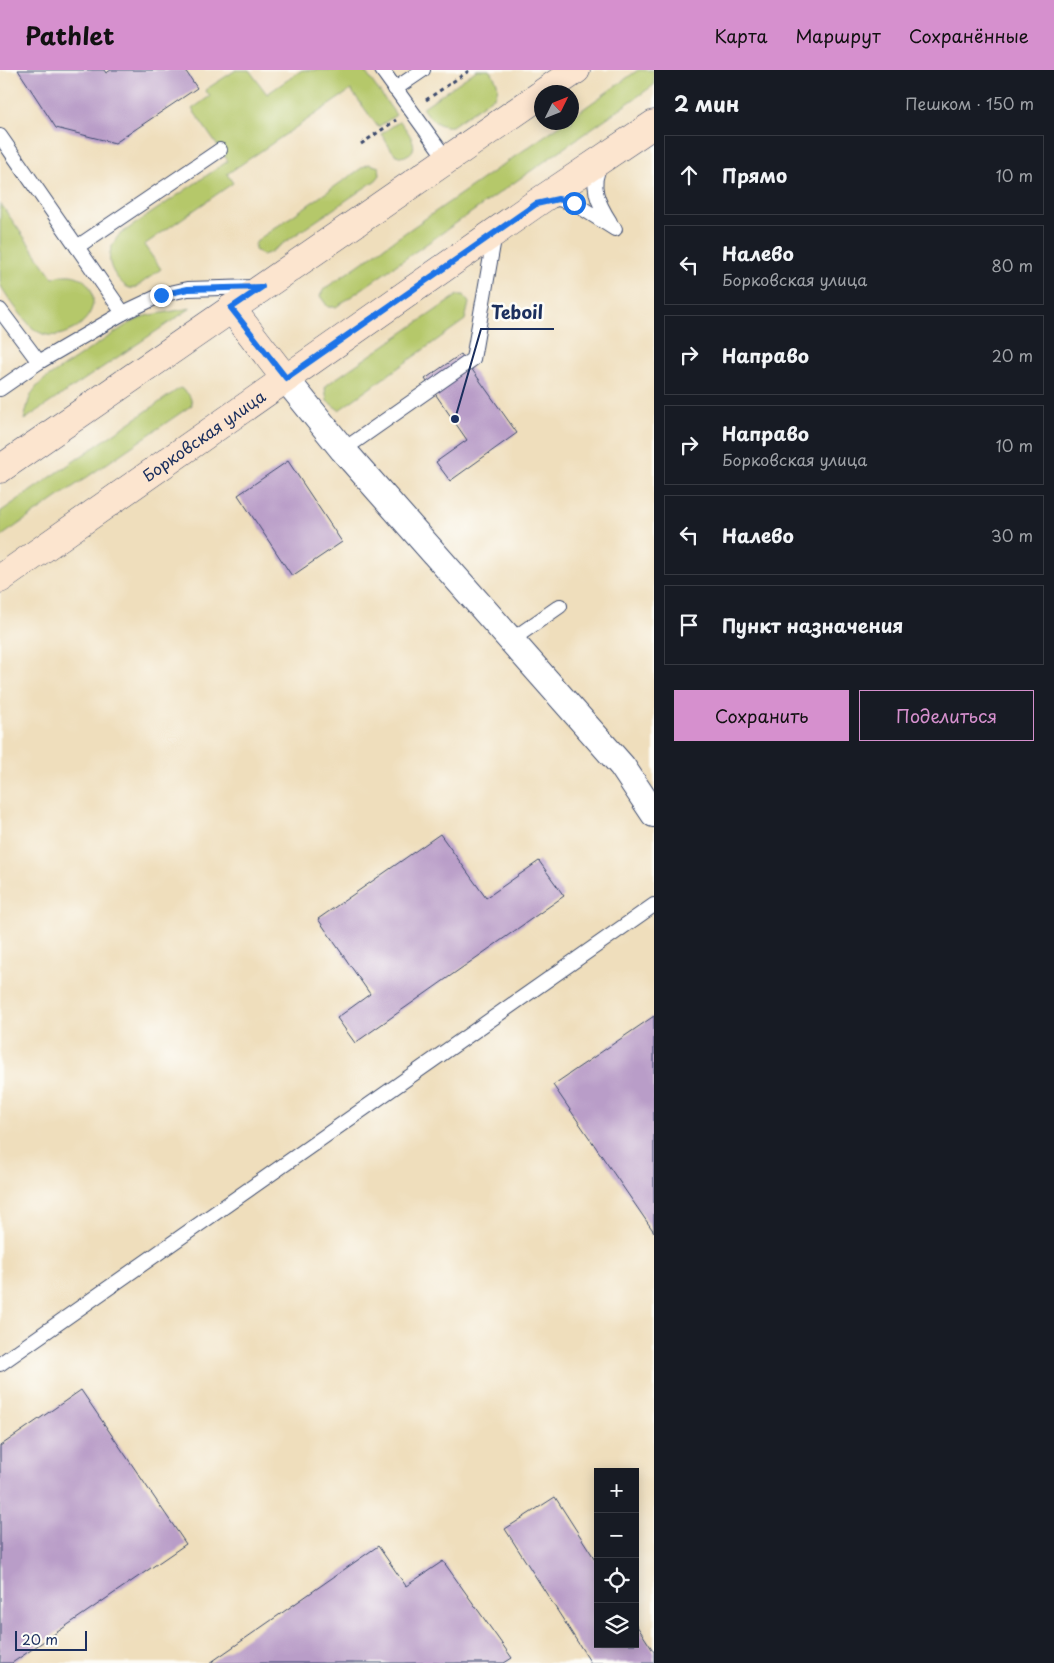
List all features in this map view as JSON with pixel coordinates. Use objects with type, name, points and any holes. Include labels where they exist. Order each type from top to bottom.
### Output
[{"type":"main road","points":[[554,85],[576,70]]},
{"type":"main road","points":[[0,468],[534,99]]},
{"type":"main road","name":"Борковская улица","points":[[0,579],[495,232],[654,124]]},
{"type":"main road","points":[[231,308],[286,378]]},
{"type":"street","points":[[286,378],[343,450],[622,766],[654,814]]},
{"type":"lane","points":[[382,70],[447,160]]},
{"type":"lane","points":[[395,89],[423,70]]},
{"type":"lane","points":[[0,136],[123,313]]},
{"type":"lane","points":[[77,247],[220,150]]},
{"type":"lane","points":[[536,204],[558,199],[574,203],[614,229],[600,206],[594,188],[595,173],[605,157]]},
{"type":"lane","points":[[343,450],[473,359],[495,232]]},
{"type":"lane","points":[[0,389],[39,362],[123,313],[161,295],[188,289],[262,287]]},
{"type":"lane","points":[[0,310],[39,362]]},
{"type":"lane","points":[[510,640],[560,606]]},
{"type":"lane","points":[[0,1364],[654,905]]},
{"type":"green space","points":[[236,70],[249,70],[267,94],[302,70],[364,70],[396,115],[378,127],[351,90],[227,174],[233,183],[144,245],[161,269],[135,288],[128,287],[116,276],[110,265],[110,253],[119,235],[228,161],[192,109],[210,96],[205,90]]},
{"type":"green space","points":[[477,70],[489,70],[497,83],[497,92],[495,96],[452,126],[439,124],[422,108]]},
{"type":"green space","points":[[638,70],[654,70],[654,85],[336,307],[328,307],[320,296],[324,289],[553,130],[579,130],[579,112]]},
{"type":"green space","points":[[400,121],[412,139],[414,148],[412,152],[403,157],[394,153],[381,134]]},
{"type":"green space","points":[[369,164],[379,167],[380,175],[376,180],[269,253],[263,255],[255,250],[255,244],[259,239]]},
{"type":"green space","points":[[0,203],[53,278],[66,275],[77,276],[85,281],[91,289],[93,299],[91,309],[85,320],[74,329],[55,335],[37,331],[21,315],[2,287],[0,283]]},
{"type":"green space","points":[[458,295],[464,295],[469,303],[465,320],[339,410],[327,401],[325,388],[328,384]]},
{"type":"green space","points":[[191,308],[24,420],[33,392],[45,379],[125,326],[145,316]]},
{"type":"green space","points":[[180,388],[189,395],[192,405],[0,537],[0,512]]},
{"type":"building","points":[[18,70],[104,70],[106,73],[111,70],[185,70],[197,88],[115,143],[56,128]]},
{"type":"building","points":[[461,354],[517,433],[450,481],[436,462],[467,440],[425,379]]},
{"type":"building","points":[[288,461],[342,542],[292,576],[238,495]]},
{"type":"building","points":[[440,834],[486,898],[539,861],[564,896],[355,1043],[337,1018],[370,994],[318,919]]},
{"type":"building","points":[[654,1016],[654,1232],[553,1085]]},
{"type":"building","points":[[81,1390],[186,1544],[12,1663],[0,1663],[0,1446]]},
{"type":"building","points":[[555,1497],[594,1558],[594,1648],[639,1648],[639,1629],[654,1652],[654,1663],[591,1663],[505,1529]]},
{"type":"building","points":[[378,1546],[406,1586],[443,1561],[512,1658],[504,1663],[210,1663]]},
{"type":"place","name":"Teboil","points":[[455,419]]},
{"type":"route","points":[[161,295],[188,289],[262,287],[231,308],[286,378],[536,204],[558,199],[574,203]]}]
